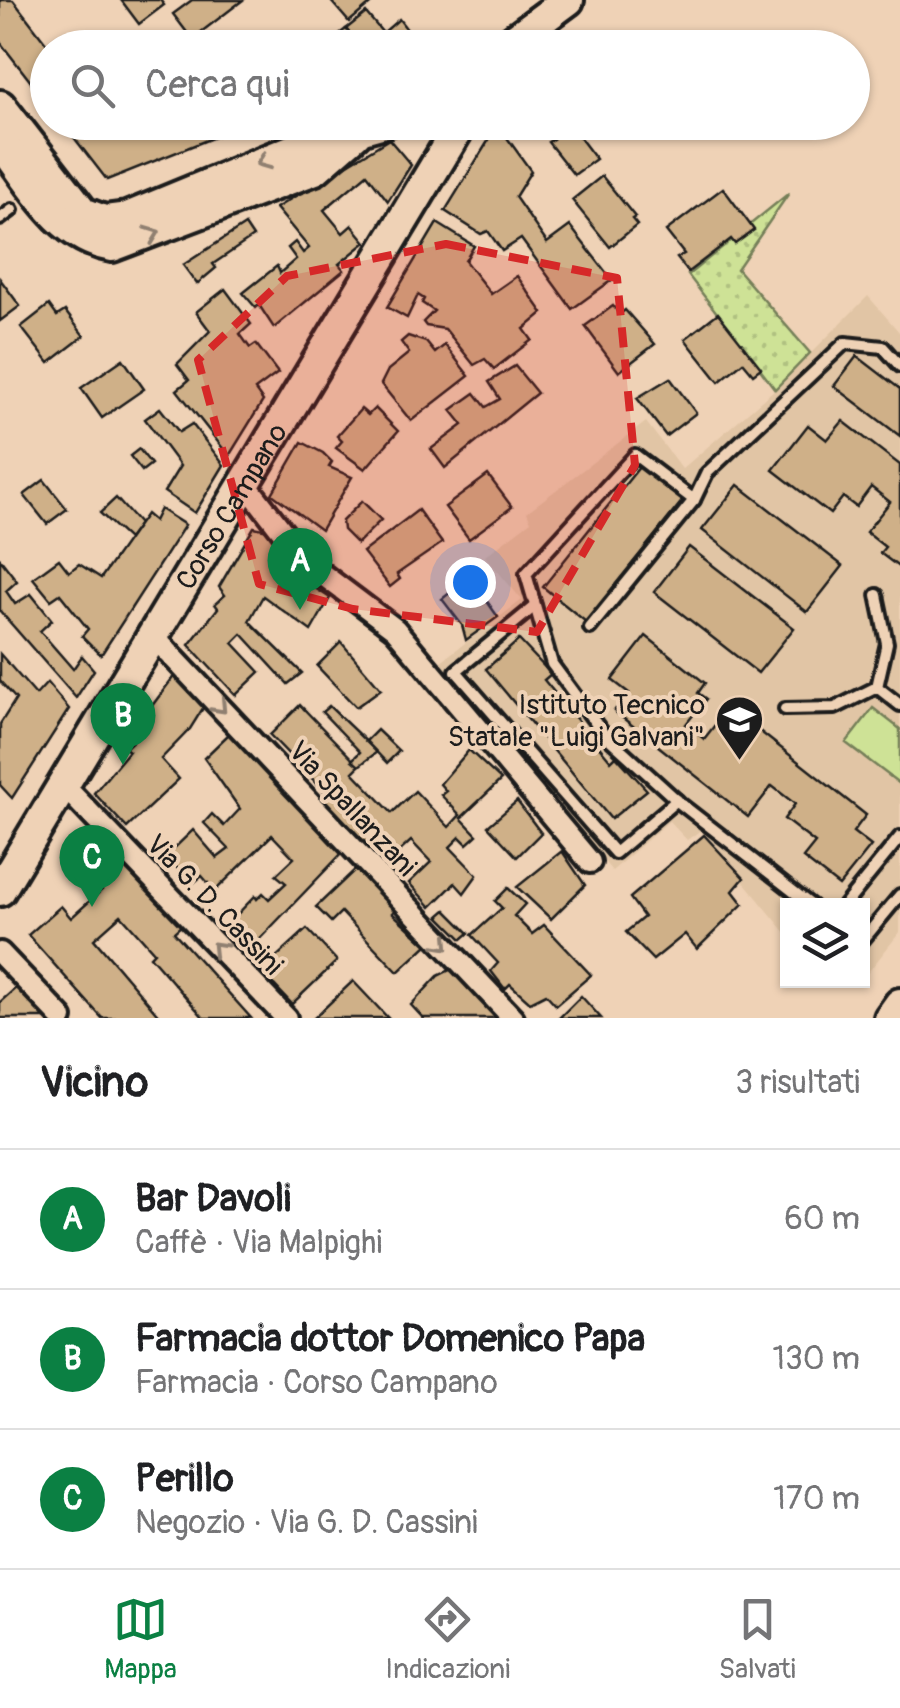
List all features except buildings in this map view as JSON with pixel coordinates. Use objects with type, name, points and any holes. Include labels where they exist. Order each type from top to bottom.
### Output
[{"type":"main road","points":[[517,30],[536,0]]},
{"type":"main road","points":[[528,30],[568,0]]},
{"type":"main road","points":[[0,106],[74,204],[83,213],[104,221],[128,218],[323,140]]},
{"type":"main road","points":[[0,140],[65,225],[79,237],[112,246],[315,170],[348,140]]},
{"type":"main road","name":"Corso Campano","points":[[0,890],[245,484],[445,140]]},
{"type":"main road","points":[[890,1018],[900,1004]]},
{"type":"street","points":[[245,484],[306,562],[395,629],[590,862]]},
{"type":"street","name":"Via Spallanzani","points":[[153,636],[512,1018]]},
{"type":"street","name":"Via G. D. Cassini","points":[[63,785],[286,1018]]},
{"type":"street","points":[[0,953],[62,1018]]},
{"type":"lane","points":[[0,219],[12,210]]},
{"type":"lane","points":[[590,628],[694,500],[708,473],[846,343],[883,347],[900,366]]},
{"type":"lane","points":[[694,500],[635,454],[526,574],[552,664],[603,733],[677,800],[802,898]]},
{"type":"lane","points":[[877,595],[886,643],[877,688]]},
{"type":"lane","points":[[535,606],[456,670],[616,853],[677,800]]},
{"type":"lane","points":[[877,688],[900,706]]},
{"type":"lane","points":[[785,709],[836,708],[877,688]]},
{"type":"lane","points":[[852,898],[895,853],[900,837]]},
{"type":"lane","points":[[870,931],[900,895]]},
{"type":"highlighted area","points":[[446,244],[617,278],[635,465],[537,632],[353,609],[259,584],[198,360],[287,276]]},
{"type":"shaded area","points":[[868,296],[900,333],[900,932],[870,970],[870,898],[780,898],[780,926],[701,830],[687,840],[669,821],[612,871],[436,665],[522,600],[485,556],[531,521],[527,512],[646,422],[682,469],[775,389]]},
{"type":"green space","points":[[789,193],[737,269],[810,353],[775,389],[688,275]]},
{"type":"green space","points":[[873,708],[900,729],[900,784],[846,743]]},
{"type":"place","name":"Bar Davoli","points":[[300,610]]},
{"type":"place","name":"Istituto Tecnico Statale \"Luigi Galvani\"","points":[[740,762]]},
{"type":"place","name":"Farmacia dottor Domenico Papa","points":[[123,765]]},
{"type":"place","name":"Perillo","points":[[92,907]]}]
